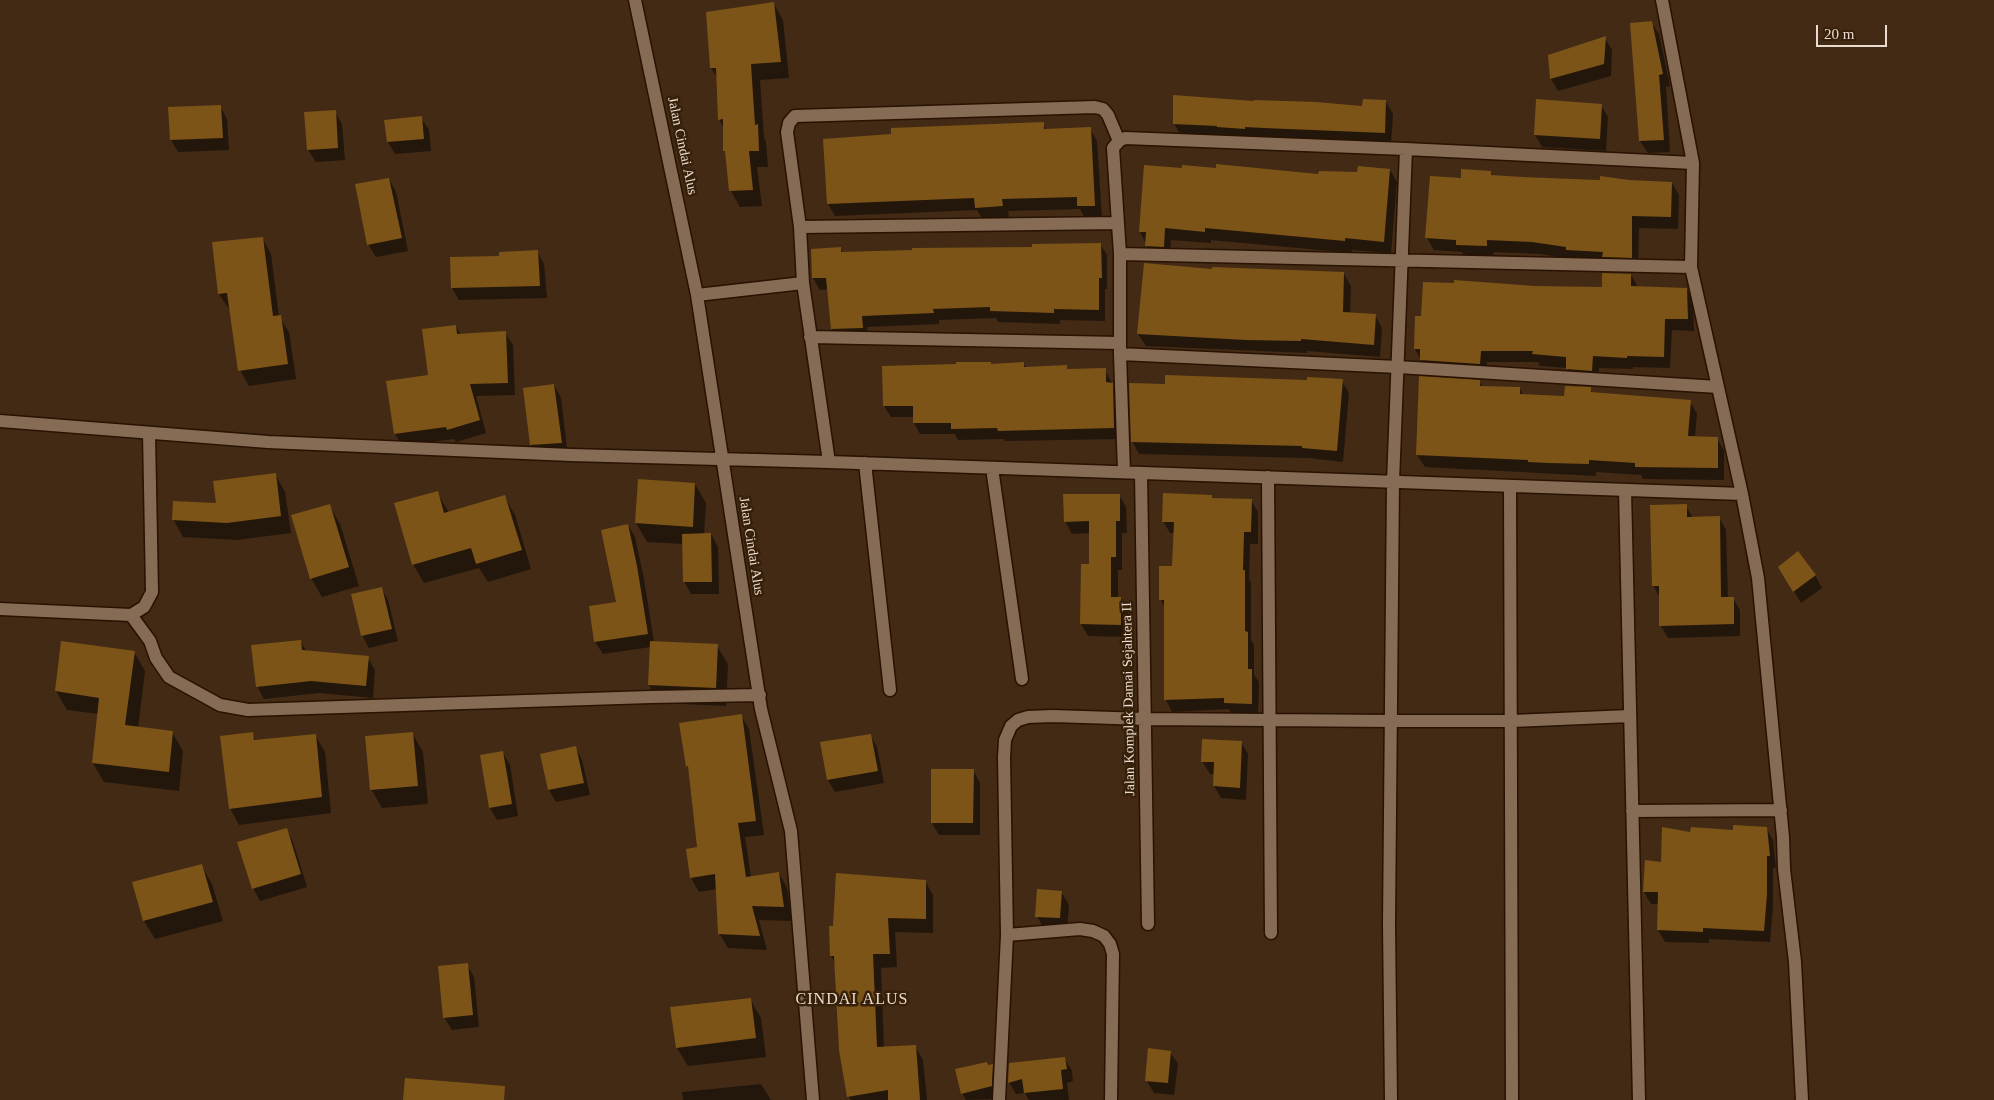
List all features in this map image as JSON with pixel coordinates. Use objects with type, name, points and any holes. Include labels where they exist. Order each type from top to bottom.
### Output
[{"type":"street","name":"Jalan Cindai Alus","points":[[635,0],[697,295],[761,709],[791,831],[813,1100]]},
{"type":"street","points":[[1662,0],[1692,163],[1691,267],[1742,494],[1758,578],[1781,810],[1784,870],[1795,962],[1802,1100]]},
{"type":"street","points":[[828,462],[803,283],[800,227],[787,132],[789,122],[796,116],[1094,107],[1103,109],[1108,115],[1120,140]]},
{"type":"street","points":[[1124,472],[1120,349],[1120,254],[1113,148],[1120,140],[1125,138],[1406,149],[1692,163]]},
{"type":"street","points":[[1391,1100],[1390,924],[1393,482],[1406,149]]},
{"type":"street","points":[[800,227],[1118,223]]},
{"type":"street","points":[[1120,254],[1691,267]]},
{"type":"street","points":[[697,295],[803,283]]},
{"type":"street","points":[[810,337],[1120,349],[1718,388]]},
{"type":"street","points":[[0,421],[268,442],[571,455],[865,463],[1742,494]]},
{"type":"street","points":[[0,609],[131,615],[144,607],[152,592],[149,433]]},
{"type":"street","points":[[865,463],[890,690]]},
{"type":"street","points":[[992,468],[1022,679]]},
{"type":"street","name":"Jalan Komplek Damai Sejahtera II","points":[[1141,473],[1148,924]]},
{"type":"street","points":[[1268,477],[1271,933]]},
{"type":"street","points":[[1510,486],[1512,1100]]},
{"type":"street","points":[[1625,490],[1639,1100]]},
{"type":"street","points":[[131,615],[150,642],[156,658],[169,677],[220,705],[248,710],[650,696],[760,695]]},
{"type":"street","points":[[999,1100],[1007,935],[1004,757],[1005,740],[1011,726],[1018,720],[1028,717],[1052,716],[1145,719],[1391,721],[1512,720],[1630,716]]},
{"type":"street","points":[[1632,811],[1781,810]]},
{"type":"street","points":[[1007,935],[1080,929],[1093,931],[1104,936],[1110,944],[1113,954],[1111,1100]]},
{"type":"building","points":[[774,2],[781,62],[751,64],[755,125],[758,124],[759,151],[749,151],[753,190],[729,191],[725,151],[723,151],[723,119],[718,120],[716,68],[710,68],[706,12]]},
{"type":"building","points":[[1652,21],[1663,74],[1659,75],[1664,140],[1639,141],[1630,23]]},
{"type":"building","points":[[1606,36],[1604,64],[1550,79],[1548,55]]},
{"type":"building","points":[[1173,95],[1362,106],[1363,99],[1386,100],[1385,133],[1245,127],[1245,129],[1173,124]]},
{"type":"building","points":[[1536,99],[1602,104],[1600,139],[1534,135]]},
{"type":"building","points":[[221,105],[223,138],[170,140],[168,107]]},
{"type":"building","points":[[336,110],[338,148],[307,150],[304,112]]},
{"type":"building","points":[[422,116],[424,139],[387,142],[384,120]]},
{"type":"building","points":[[1044,122],[1044,129],[1091,127],[1095,206],[1077,206],[1077,197],[1002,199],[1003,206],[975,208],[974,198],[827,204],[823,139],[891,134],[891,128]]},
{"type":"building","points":[[1216,164],[1318,174],[1319,171],[1357,172],[1358,166],[1390,169],[1384,242],[1345,238],[1345,241],[1205,228],[1205,232],[1165,228],[1164,247],[1145,246],[1146,232],[1139,232],[1144,165],[1182,168],[1182,165],[1216,168]]},
{"type":"building","points":[[1461,169],[1491,171],[1491,175],[1523,177],[1600,180],[1600,176],[1629,180],[1672,182],[1671,217],[1632,216],[1632,258],[1602,257],[1603,252],[1566,250],[1566,247],[1532,242],[1487,240],[1487,246],[1456,245],[1456,240],[1425,238],[1430,176],[1461,178]]},
{"type":"building","points":[[389,178],[402,238],[367,245],[355,184]]},
{"type":"building","points":[[263,237],[273,316],[281,315],[288,364],[238,371],[227,293],[218,294],[212,242]]},
{"type":"building","points":[[1101,243],[1102,278],[1099,278],[1099,310],[1054,309],[1054,313],[990,311],[990,307],[933,309],[934,313],[862,316],[863,328],[831,329],[826,278],[812,278],[811,249],[841,247],[841,252],[912,250],[912,248],[1032,247],[1032,244]]},
{"type":"building","points":[[538,250],[540,286],[451,288],[450,257],[499,256],[499,252]]},
{"type":"building","points":[[1144,263],[1212,269],[1212,267],[1344,272],[1343,312],[1376,314],[1374,345],[1301,339],[1301,341],[1246,340],[1137,334]]},
{"type":"building","points":[[1602,273],[1631,274],[1631,286],[1687,288],[1688,319],[1665,319],[1664,357],[1627,356],[1627,358],[1593,356],[1592,371],[1566,369],[1566,357],[1532,354],[1533,351],[1481,351],[1480,364],[1420,360],[1420,349],[1414,349],[1415,316],[1421,316],[1423,282],[1454,283],[1454,280],[1535,286],[1602,287]]},
{"type":"building","points":[[456,325],[457,334],[506,331],[508,383],[470,384],[480,420],[447,430],[446,427],[394,434],[386,381],[428,375],[422,329]]},
{"type":"building","points":[[956,362],[991,362],[991,364],[1024,362],[1024,367],[1067,365],[1067,369],[1106,368],[1106,382],[1113,383],[1114,428],[998,431],[997,428],[951,429],[951,423],[913,423],[913,406],[883,406],[882,366],[956,364]]},
{"type":"building","points":[[1165,375],[1307,380],[1307,377],[1343,379],[1337,451],[1302,448],[1302,446],[1131,442],[1129,383],[1165,384]]},
{"type":"building","points":[[1419,376],[1480,380],[1480,386],[1520,387],[1520,394],[1564,396],[1565,386],[1591,387],[1591,392],[1691,400],[1688,436],[1718,437],[1718,468],[1635,467],[1635,463],[1589,460],[1589,464],[1548,463],[1528,462],[1528,460],[1416,455]]},
{"type":"building","points":[[554,384],[562,443],[530,445],[523,388]]},
{"type":"building","points":[[276,473],[281,516],[227,523],[172,520],[173,501],[216,503],[213,481]]},
{"type":"building","points":[[638,479],[695,483],[693,527],[635,523]]},
{"type":"building","points":[[438,491],[444,513],[505,495],[522,550],[476,564],[471,548],[412,565],[394,503]]},
{"type":"building","points":[[1163,493],[1212,495],[1212,498],[1252,499],[1251,532],[1244,532],[1243,570],[1245,570],[1245,631],[1248,632],[1248,669],[1252,669],[1252,704],[1224,703],[1224,698],[1164,700],[1164,600],[1159,600],[1159,566],[1172,566],[1174,522],[1162,522]]},
{"type":"building","points":[[1063,494],[1120,494],[1120,521],[1116,521],[1116,557],[1111,557],[1111,597],[1121,597],[1121,625],[1080,624],[1081,564],[1089,564],[1089,521],[1064,522]]},
{"type":"building","points":[[330,504],[349,567],[310,579],[291,515]]},
{"type":"building","points":[[1687,504],[1687,517],[1720,516],[1721,597],[1734,597],[1734,624],[1659,626],[1659,586],[1652,586],[1650,505]]},
{"type":"building","points":[[628,524],[648,634],[594,642],[589,606],[616,602],[601,530]]},
{"type":"building","points":[[711,533],[712,582],[683,582],[682,534]]},
{"type":"building","points":[[1798,551],[1816,575],[1793,592],[1778,567]]},
{"type":"building","points":[[382,587],[392,629],[361,636],[351,594]]},
{"type":"building","points":[[301,640],[302,650],[369,656],[366,686],[311,681],[256,687],[251,645]]},
{"type":"building","points":[[61,641],[135,651],[125,725],[173,731],[169,772],[92,763],[99,698],[55,691]]},
{"type":"building","points":[[650,641],[718,644],[716,688],[648,685]]},
{"type":"building","points":[[742,714],[756,821],[738,823],[746,877],[779,872],[784,907],[752,906],[760,936],[718,934],[715,874],[690,878],[686,849],[697,847],[688,766],[686,767],[679,723]]},
{"type":"building","points":[[253,732],[254,740],[316,734],[322,797],[229,809],[220,736]]},
{"type":"building","points":[[413,732],[418,786],[370,790],[365,736]]},
{"type":"building","points":[[871,734],[878,771],[827,780],[820,742]]},
{"type":"building","points":[[1202,739],[1242,741],[1240,788],[1213,786],[1214,762],[1201,762]]},
{"type":"building","points":[[576,746],[584,783],[548,790],[540,754]]},
{"type":"building","points":[[503,751],[512,804],[489,808],[480,755]]},
{"type":"building","points":[[931,769],[974,769],[973,823],[931,823]]},
{"type":"building","points":[[1733,825],[1767,827],[1770,856],[1767,856],[1767,894],[1764,931],[1703,928],[1703,932],[1657,930],[1658,892],[1643,892],[1645,860],[1661,862],[1662,827],[1690,832],[1691,827],[1733,830]]},
{"type":"building","points":[[287,828],[301,874],[252,889],[237,842]]},
{"type":"building","points":[[202,864],[213,902],[143,921],[132,882]]},
{"type":"building","points":[[836,873],[926,880],[926,919],[888,918],[890,954],[873,954],[877,1047],[916,1045],[920,1100],[888,1100],[888,1090],[847,1097],[839,1050],[834,956],[830,956],[829,926],[833,926]]},
{"type":"building","points":[[1037,889],[1062,891],[1060,918],[1035,917]]},
{"type":"building","points":[[468,963],[473,1015],[443,1018],[438,966]]},
{"type":"building","points":[[751,998],[756,1038],[676,1048],[670,1007]]},
{"type":"building","points":[[1148,1048],[1171,1051],[1168,1083],[1145,1081]]},
{"type":"building","points":[[1065,1057],[1067,1069],[1061,1070],[1063,1089],[1024,1093],[1022,1079],[1008,1083],[1009,1063]]},
{"type":"building","points":[[987,1062],[988,1065],[993,1064],[992,1086],[961,1094],[955,1069]]},
{"type":"building","points":[[405,1078],[505,1086],[504,1100],[403,1100]]},
{"type":"district","name":"CINDAI ALUS","points":[[852,1000]]}]
